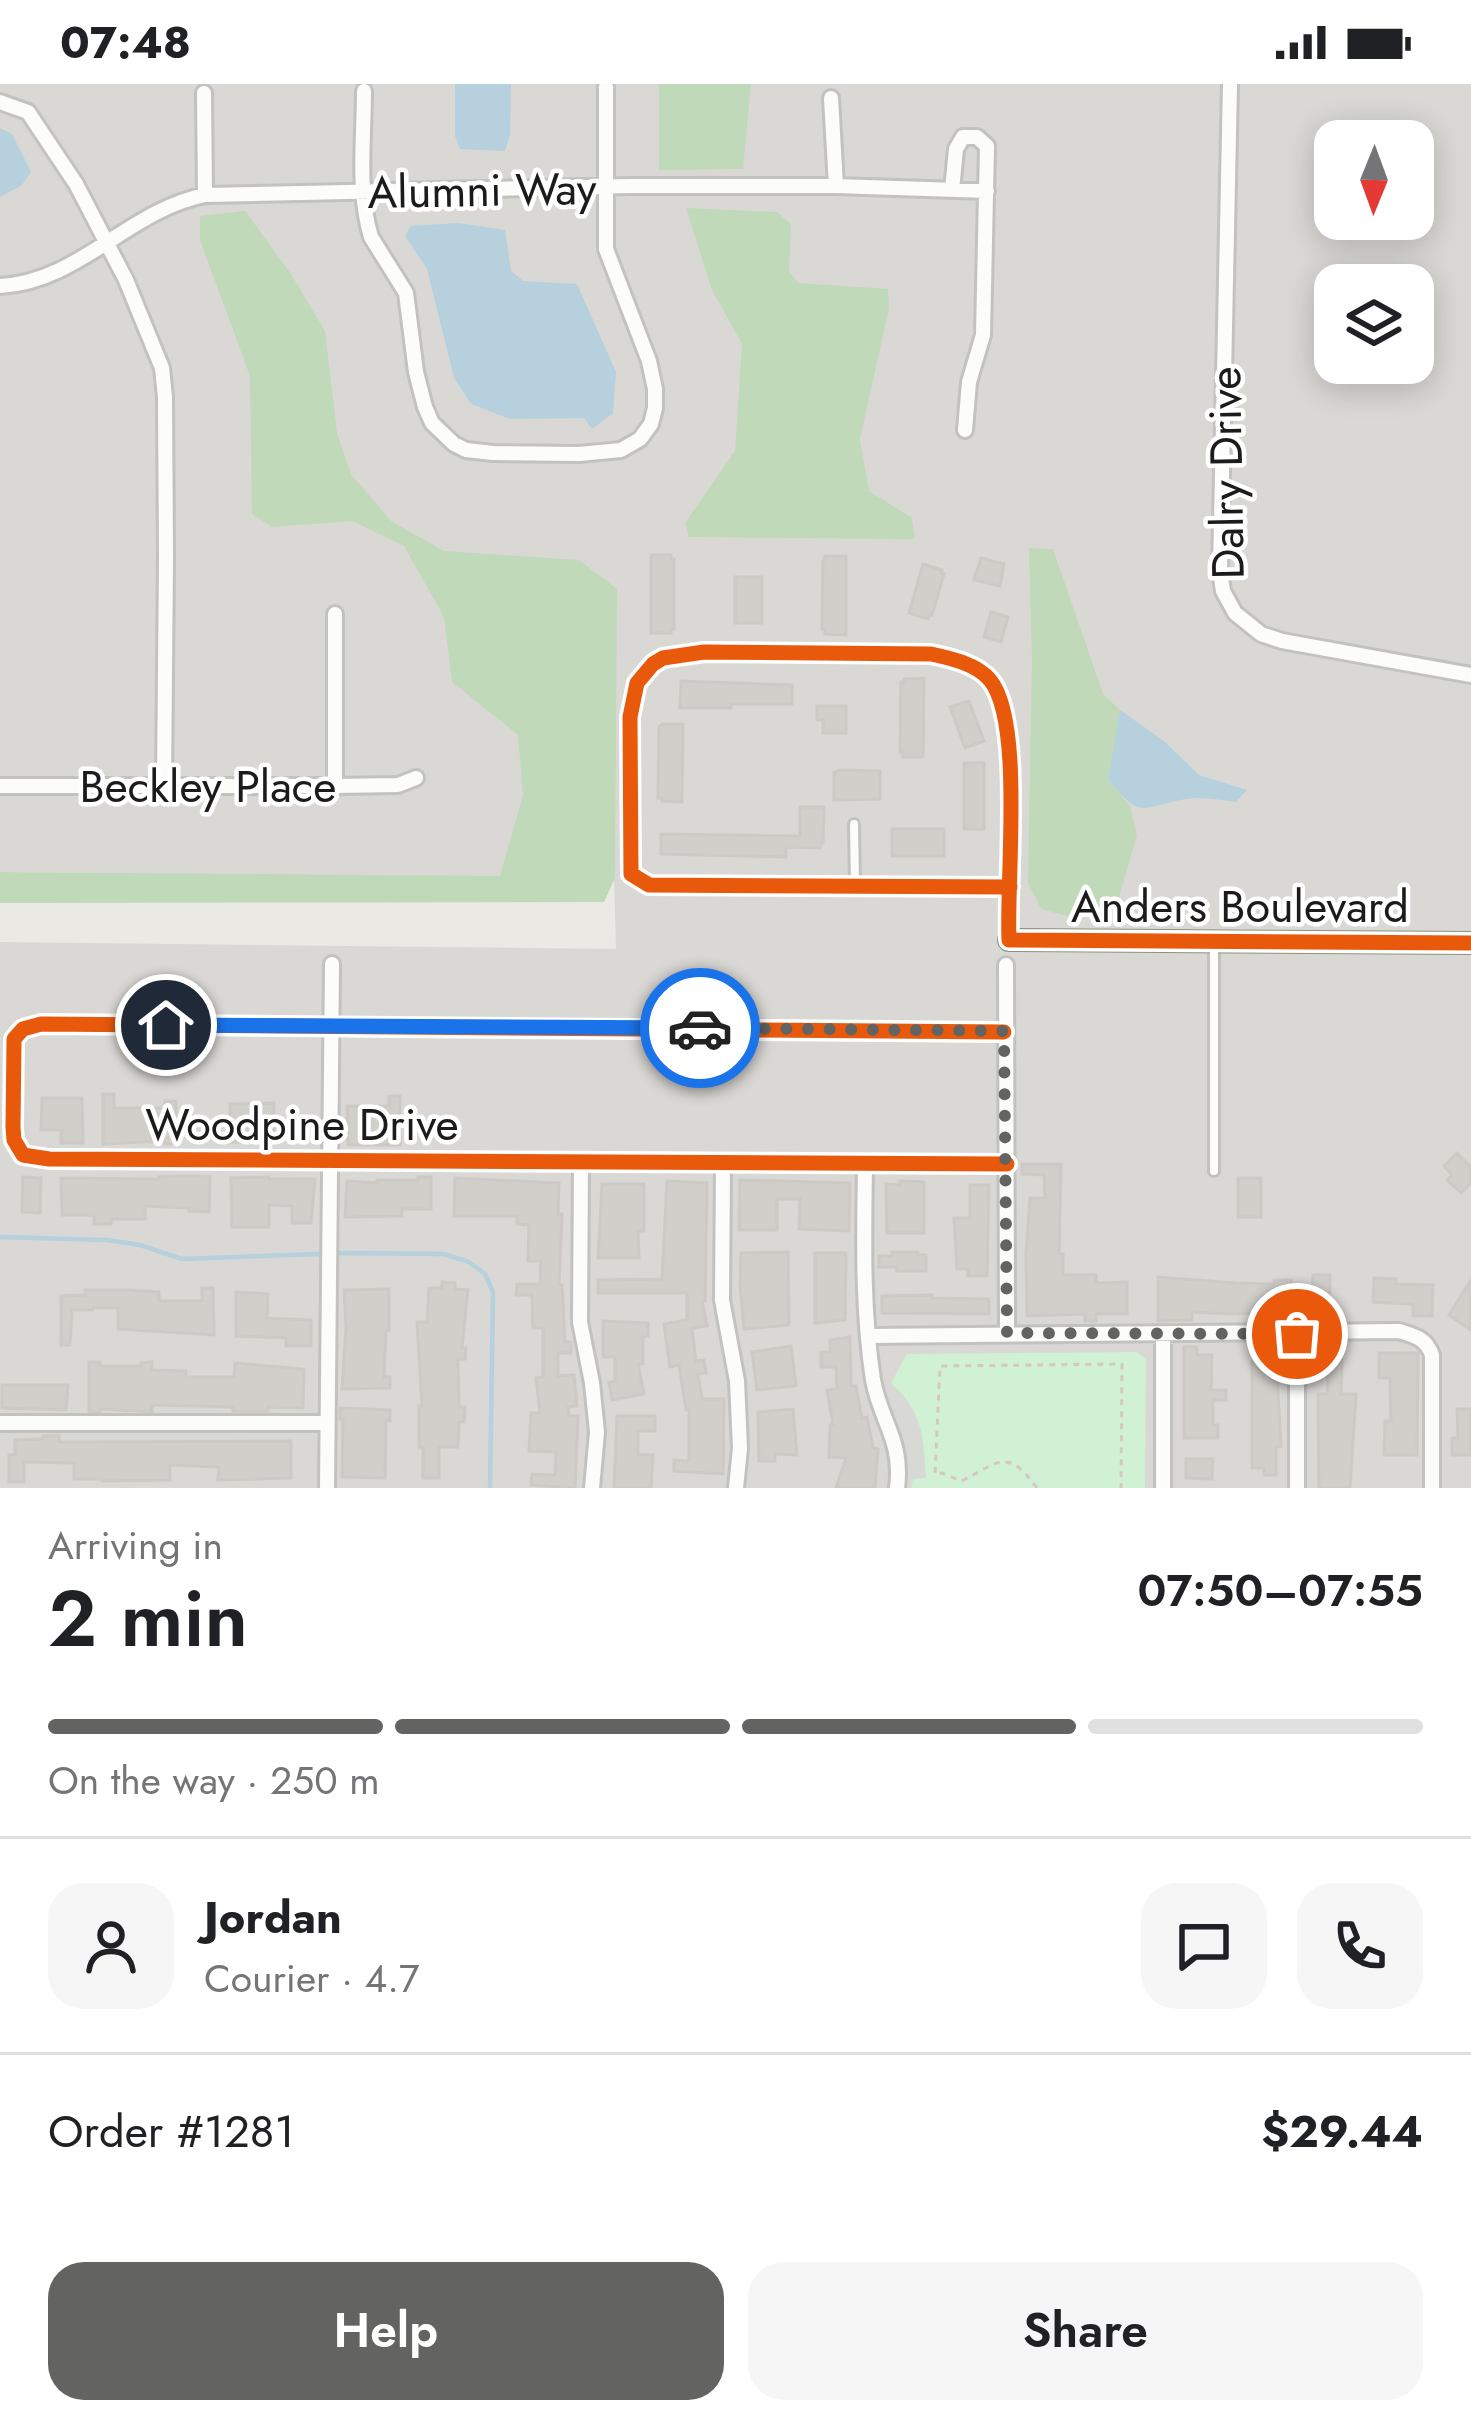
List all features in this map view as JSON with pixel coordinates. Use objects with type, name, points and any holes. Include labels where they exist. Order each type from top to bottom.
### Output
[{"type":"street","name":"Dalry Drive","points":[[1230,84],[1220,513],[1223,591],[1235,613],[1261,634],[1471,675]]},
{"type":"street","points":[[364,91],[364,192],[371,237],[406,293],[416,372],[432,422],[466,450],[580,454],[621,450],[640,439],[652,424],[655,389],[606,249],[606,86]]},
{"type":"street","points":[[204,93],[205,195]]},
{"type":"street","points":[[831,98],[836,187]]},
{"type":"street","points":[[8,104],[28,112],[76,184],[162,368],[164,784]]},
{"type":"street","points":[[952,190],[956,149],[963,137],[977,137],[988,146],[983,334],[969,382],[965,430]]},
{"type":"street","name":"Alumni Way","points":[[0,286],[57,272],[155,211],[205,195],[494,187],[987,191]]},
{"type":"street","points":[[334,614],[335,786]]},
{"type":"street","points":[[1009,940],[1010,887],[1009,729],[1001,697],[983,672],[931,654],[704,652],[663,658],[637,683],[631,717],[631,874],[649,884],[1010,887]]},
{"type":"street","name":"Beckley Place","points":[[0,786],[398,785],[416,778]]},
{"type":"street","name":"Anders Boulevard","points":[[1009,940],[1471,943]]},
{"type":"street","points":[[327,1488],[332,964]]},
{"type":"street","points":[[1006,965],[1007,1333]]},
{"type":"street","name":"Woodpine Drive","points":[[332,1026],[41,1024],[23,1029],[14,1039],[14,1139],[23,1155],[49,1159],[1007,1164]]},
{"type":"street","points":[[332,1026],[1004,1031]]},
{"type":"street","points":[[580,1162],[580,1322],[597,1432],[592,1488]]},
{"type":"street","points":[[723,1163],[722,1300],[737,1381],[740,1448],[736,1488]]},
{"type":"street","points":[[865,1164],[864,1312],[878,1401],[897,1447],[897,1488]]},
{"type":"street","points":[[868,1336],[1399,1331],[1428,1344],[1433,1371],[1432,1488]]},
{"type":"street","points":[[1163,1334],[1163,1486]]},
{"type":"street","points":[[1297,1334],[1298,1488]]},
{"type":"street","points":[[0,1423],[327,1423]]},
{"type":"lane","points":[[854,824],[855,886]]},
{"type":"lane","points":[[1214,942],[1214,1171]]},
{"type":"path","points":[[1037,1488],[1022,1467],[1010,1463],[993,1462],[961,1481],[935,1474],[940,1366],[1122,1364],[1121,1488]]},
{"type":"shaded area","points":[[0,84],[1471,84],[1471,1488],[0,1488],[0,942],[616,949],[614,878],[0,872]]},
{"type":"shaded area","points":[[899,1394],[921,1436],[924,1477],[909,1478],[907,1441],[886,1398]]},
{"type":"green space","points":[[659,84],[751,84],[743,169],[659,170]]},
{"type":"green space","points":[[686,208],[777,212],[791,224],[789,271],[798,283],[888,289],[889,308],[860,439],[869,491],[912,518],[915,539],[689,537],[685,523],[735,451],[742,344],[712,290]]},
{"type":"green space","points":[[245,211],[325,331],[337,433],[351,474],[391,521],[444,551],[579,560],[617,589],[615,878],[604,902],[0,903],[0,872],[500,876],[523,795],[518,735],[452,682],[444,617],[404,546],[353,521],[272,527],[252,514],[250,376],[200,240],[200,216]]},
{"type":"green space","points":[[1029,548],[1053,549],[1103,694],[1120,710],[1108,780],[1130,806],[1137,835],[1115,911],[1071,917],[1041,909],[1028,883]]},
{"type":"green space","points":[[1137,1352],[1146,1359],[1145,1488],[911,1488],[913,1479],[926,1478],[922,1438],[916,1415],[891,1383],[907,1354]]},
{"type":"water","points":[[455,84],[511,84],[505,151],[460,149],[455,136]]},
{"type":"water","points":[[0,128],[12,134],[31,172],[22,185],[0,197]]},
{"type":"water","points":[[459,223],[505,230],[511,271],[523,281],[577,284],[616,372],[613,413],[592,429],[584,418],[510,419],[471,404],[454,378],[427,269],[405,236],[411,226]]},
{"type":"water","points":[[1120,710],[1164,741],[1199,775],[1247,790],[1236,802],[1198,798],[1142,808],[1128,801],[1108,780]]},
{"type":"building","points":[[651,555],[674,559],[671,633],[651,633]]},
{"type":"building","points":[[825,556],[846,556],[846,635],[825,634],[822,629]]},
{"type":"building","points":[[981,558],[1004,564],[1000,586],[974,580]]},
{"type":"building","points":[[923,564],[944,574],[928,619],[909,613]]},
{"type":"building","points":[[735,577],[762,577],[762,623],[735,623]]},
{"type":"building","points":[[991,612],[1008,617],[1001,642],[984,637]]},
{"type":"building","points":[[924,678],[923,757],[903,757],[901,682]]},
{"type":"building","points":[[681,681],[792,685],[792,704],[680,708]]},
{"type":"building","points":[[969,701],[984,741],[965,748],[950,707]]},
{"type":"building","points":[[817,706],[846,706],[846,733],[823,733]]},
{"type":"building","points":[[662,724],[683,724],[682,802],[658,798]]},
{"type":"building","points":[[964,763],[984,763],[984,829],[964,829]]},
{"type":"building","points":[[880,771],[880,799],[834,800],[834,772]]},
{"type":"building","points":[[800,807],[824,807],[820,848],[786,847],[786,857],[661,854],[661,834],[800,836]]},
{"type":"building","points":[[892,829],[944,829],[944,856],[892,856]]},
{"type":"building","points":[[103,1094],[114,1094],[114,1108],[165,1108],[165,1101],[176,1101],[176,1144],[103,1144]]},
{"type":"building","points":[[389,1096],[400,1096],[400,1145],[348,1145],[347,1106],[389,1106]]},
{"type":"building","points":[[42,1098],[82,1098],[83,1143],[61,1143],[61,1130],[41,1130]]},
{"type":"building","points":[[274,1103],[274,1143],[230,1142],[230,1104]]},
{"type":"building","points":[[1457,1153],[1471,1167],[1471,1183],[1461,1193],[1447,1180],[1452,1175],[1444,1166]]},
{"type":"building","points":[[1022,1164],[1061,1164],[1059,1254],[1063,1254],[1063,1275],[1096,1275],[1096,1283],[1127,1282],[1127,1314],[1096,1314],[1096,1321],[1085,1321],[1085,1314],[1027,1316],[1030,1198],[1045,1198],[1044,1175],[1022,1174]]},
{"type":"building","points":[[23,1177],[41,1178],[40,1213],[22,1212]]},
{"type":"building","points":[[210,1177],[209,1212],[145,1206],[145,1219],[111,1219],[111,1224],[94,1224],[94,1215],[62,1215],[61,1178]]},
{"type":"building","points":[[431,1177],[431,1209],[402,1209],[402,1216],[345,1217],[347,1181],[377,1183]]},
{"type":"building","points":[[231,1178],[315,1179],[311,1223],[292,1223],[292,1206],[269,1205],[269,1227],[232,1227]]},
{"type":"building","points":[[455,1178],[559,1183],[559,1285],[565,1342],[571,1342],[571,1353],[558,1353],[558,1376],[574,1375],[577,1406],[568,1407],[569,1416],[578,1416],[575,1488],[531,1485],[532,1474],[555,1475],[556,1452],[529,1451],[531,1413],[540,1413],[536,1378],[543,1377],[543,1328],[533,1328],[532,1295],[516,1295],[517,1284],[540,1284],[541,1261],[528,1261],[529,1225],[517,1224],[517,1216],[454,1216]]},
{"type":"building","points":[[1238,1178],[1261,1178],[1261,1217],[1238,1217]]},
{"type":"building","points":[[740,1180],[850,1183],[849,1231],[799,1229],[800,1199],[777,1199],[777,1230],[739,1230]]},
{"type":"building","points":[[667,1181],[707,1183],[702,1301],[707,1326],[692,1328],[696,1361],[704,1360],[706,1373],[698,1374],[702,1399],[724,1399],[723,1474],[674,1471],[674,1460],[689,1461],[689,1410],[679,1365],[670,1367],[664,1324],[687,1320],[687,1293],[598,1293],[598,1280],[662,1279]]},
{"type":"building","points":[[900,1181],[924,1182],[924,1233],[887,1233],[886,1184],[900,1185]]},
{"type":"building","points":[[602,1184],[644,1184],[639,1258],[598,1258]]},
{"type":"building","points":[[970,1185],[989,1185],[987,1276],[968,1276],[968,1269],[957,1269],[954,1218],[970,1218]]},
{"type":"building","points":[[788,1252],[789,1325],[744,1329],[741,1253]]},
{"type":"building","points":[[892,1252],[926,1255],[926,1271],[879,1267],[879,1256],[892,1256]]},
{"type":"building","points":[[815,1253],[846,1253],[845,1320],[815,1323]]},
{"type":"building","points":[[1313,1275],[1330,1275],[1329,1313],[1192,1312],[1192,1320],[1158,1321],[1158,1277],[1274,1284],[1274,1280],[1291,1280],[1291,1295],[1312,1297]]},
{"type":"building","points":[[1374,1278],[1433,1285],[1432,1316],[1413,1316],[1413,1304],[1373,1302]]},
{"type":"building","points":[[1471,1280],[1471,1330],[1449,1315]]},
{"type":"building","points":[[442,1282],[468,1290],[465,1359],[458,1359],[464,1422],[459,1422],[458,1447],[439,1447],[439,1478],[423,1478],[417,1322],[427,1322],[429,1288],[442,1288]]},
{"type":"building","points":[[202,1288],[213,1288],[214,1335],[118,1329],[118,1308],[93,1308],[72,1310],[70,1345],[61,1345],[61,1296],[85,1295],[85,1290],[128,1290],[159,1292],[159,1301],[202,1301]]},
{"type":"building","points":[[389,1289],[384,1377],[390,1377],[390,1388],[342,1389],[344,1290]]},
{"type":"building","points":[[236,1292],[268,1294],[267,1318],[311,1320],[311,1346],[286,1346],[286,1338],[236,1336]]},
{"type":"building","points":[[882,1296],[989,1299],[989,1314],[882,1313]]},
{"type":"building","points":[[603,1321],[648,1323],[643,1364],[638,1364],[644,1394],[612,1400],[609,1382],[615,1381],[615,1357],[603,1357]]},
{"type":"building","points":[[850,1337],[851,1386],[856,1386],[862,1419],[867,1417],[873,1448],[878,1449],[875,1488],[836,1488],[846,1458],[829,1457],[833,1424],[827,1390],[837,1389],[836,1367],[821,1367],[821,1352],[830,1352],[830,1340]]},
{"type":"building","points":[[791,1346],[796,1386],[757,1390],[752,1352]]},
{"type":"building","points":[[1184,1347],[1197,1347],[1197,1355],[1212,1355],[1211,1390],[1226,1390],[1226,1400],[1213,1400],[1218,1438],[1184,1438]]},
{"type":"building","points":[[1379,1353],[1418,1353],[1417,1455],[1384,1455],[1385,1421],[1391,1421],[1390,1378],[1379,1378]]},
{"type":"building","points":[[1328,1359],[1342,1359],[1341,1394],[1356,1394],[1350,1488],[1319,1488],[1318,1394],[1327,1394]]},
{"type":"building","points":[[89,1362],[141,1366],[152,1362],[152,1370],[186,1371],[186,1377],[234,1377],[235,1363],[304,1369],[303,1408],[233,1411],[233,1407],[152,1405],[152,1412],[89,1412]]},
{"type":"building","points":[[1252,1362],[1280,1362],[1281,1446],[1276,1447],[1276,1475],[1252,1468]]},
{"type":"building","points":[[2,1385],[68,1385],[66,1410],[2,1408]]},
{"type":"building","points":[[340,1408],[390,1410],[385,1478],[342,1477]]},
{"type":"building","points":[[793,1409],[797,1455],[775,1454],[775,1461],[759,1461],[758,1412]]},
{"type":"building","points":[[1457,1409],[1471,1409],[1471,1455],[1452,1455],[1452,1438],[1458,1438]]},
{"type":"building","points":[[617,1416],[655,1416],[655,1431],[638,1431],[638,1454],[653,1455],[651,1488],[614,1488]]},
{"type":"building","points":[[59,1436],[59,1442],[291,1441],[291,1478],[218,1480],[219,1467],[170,1465],[170,1480],[102,1481],[74,1479],[74,1463],[24,1462],[24,1482],[9,1482],[9,1455],[15,1455],[15,1440]]},
{"type":"building","points":[[1186,1459],[1213,1459],[1212,1479],[1186,1478]]},
{"type":"waterway","points":[[0,1237],[107,1240],[182,1259],[444,1254],[469,1262],[485,1274],[493,1292],[490,1488]]},
{"type":"cycle path","points":[[1010,887],[649,885],[631,874],[630,717],[637,683],[663,658],[704,652],[931,654],[978,670],[990,680],[1007,730],[1011,804],[1011,843],[1009,940],[1471,943]]},
{"type":"cycle path","points":[[1004,1032],[41,1024],[23,1029],[14,1039],[13,1127],[23,1155],[49,1159],[1007,1164]]},
{"type":"way so far","points":[[700,1028],[1004,1031],[1007,1333],[1297,1334]]},
{"type":"route","points":[[166,1025],[700,1028]]}]
